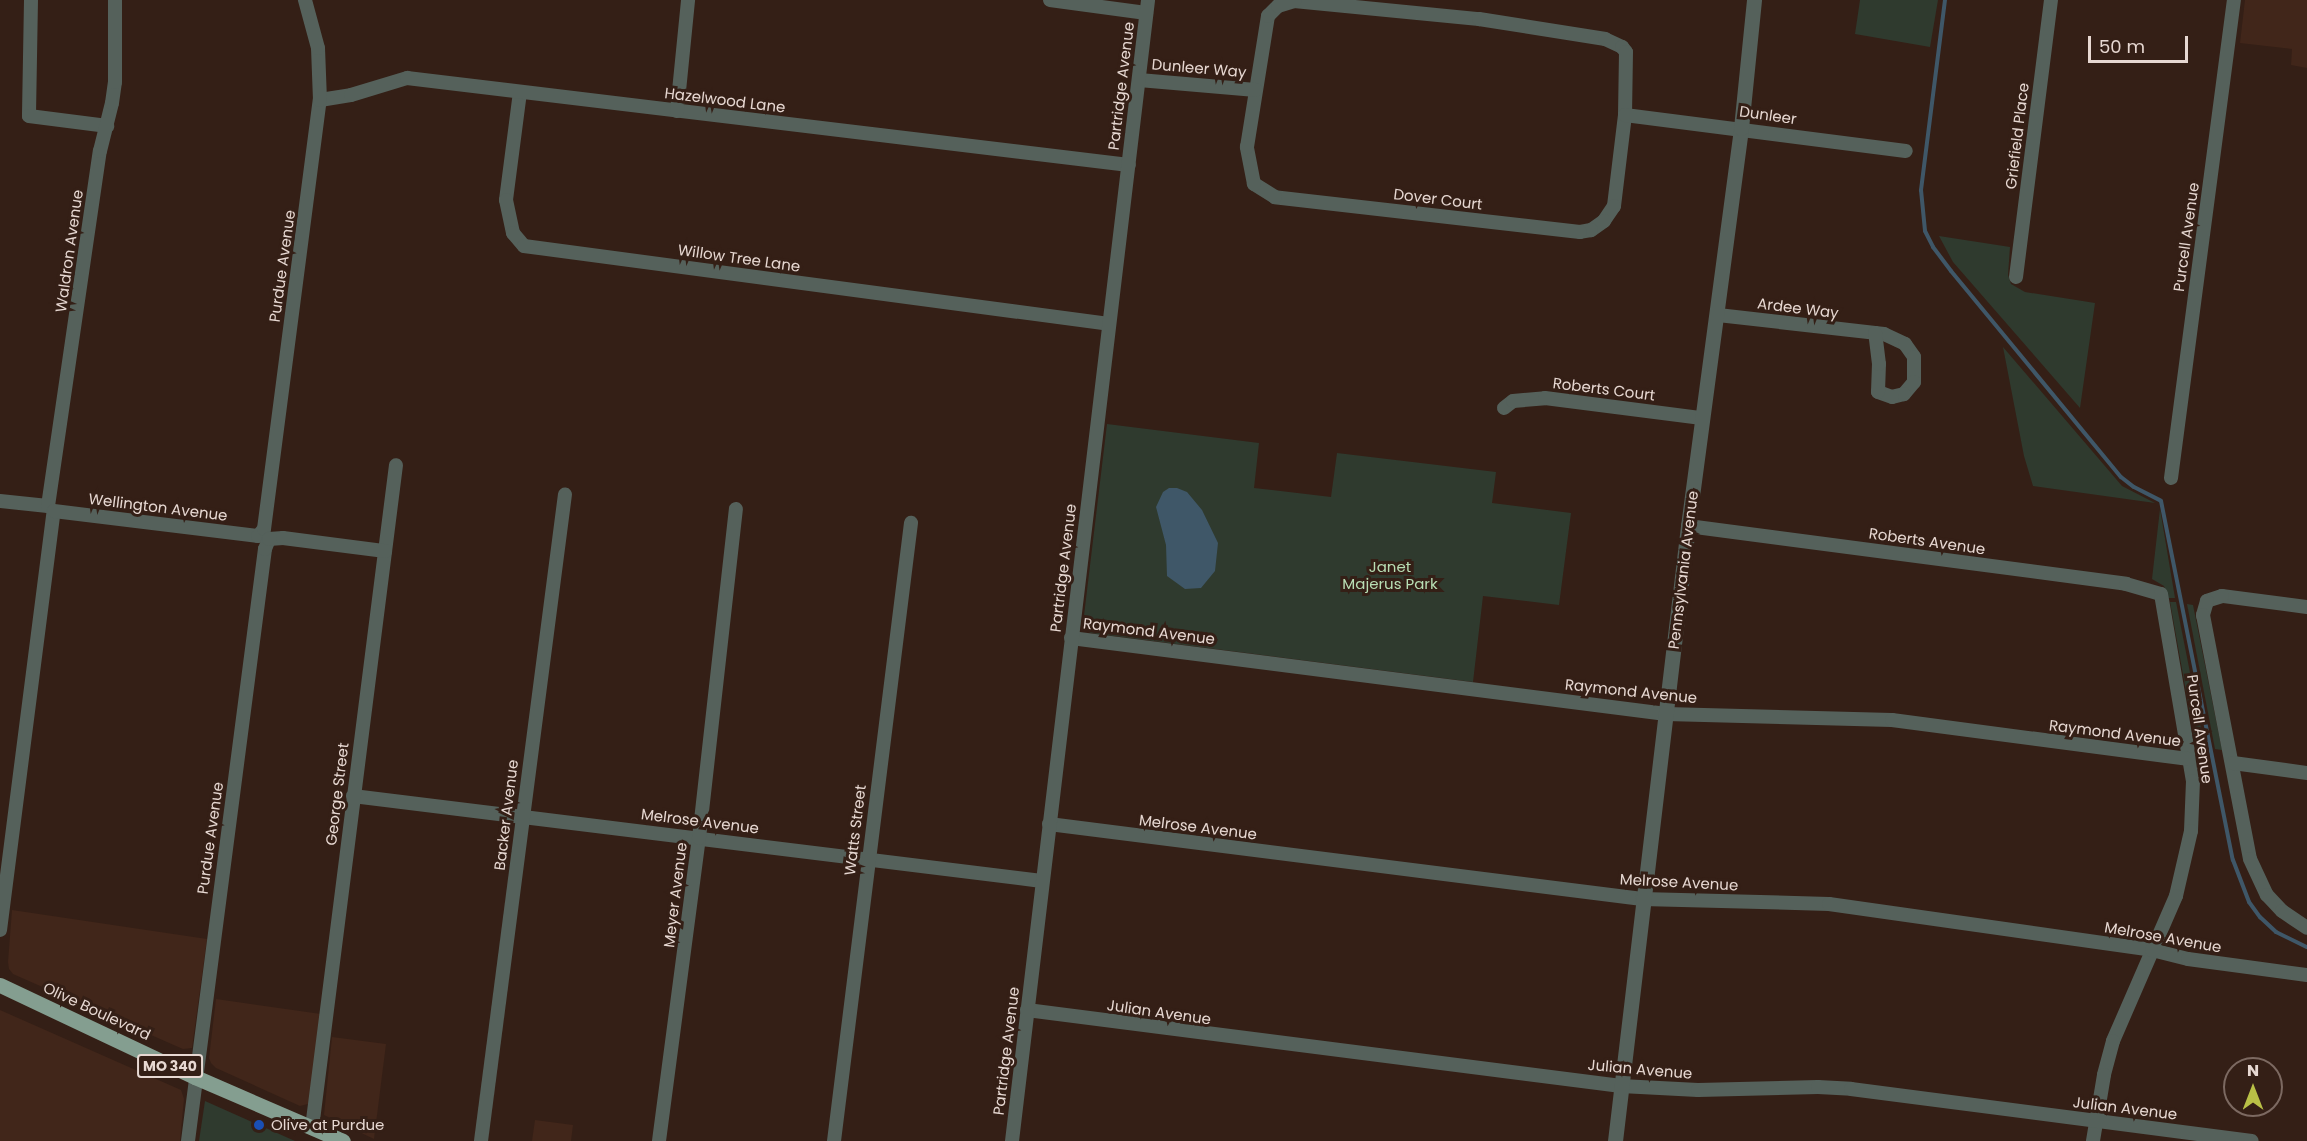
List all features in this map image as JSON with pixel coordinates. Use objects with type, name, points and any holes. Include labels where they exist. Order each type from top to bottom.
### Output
[{"type":"main road","name":"Olive Boulevard","points":[[0,985],[195,1077],[343,1141]]},
{"type":"street","points":[[32,0],[29,116],[107,126]]},
{"type":"street","name":"Waldron Avenue","points":[[0,930],[51,508],[100,151],[115,81],[115,0]]},
{"type":"street","name":"Purdue Avenue","points":[[188,1141],[265,549],[264,529],[320,100],[317,42],[305,0]]},
{"type":"street","points":[[677,111],[688,0]]},
{"type":"street","points":[[1050,0],[1147,6]]},
{"type":"street","name":"Pennsylvania Avenue","points":[[1615,1141],[1688,526],[1718,315],[1741,128],[1754,0]]},
{"type":"street","name":"Griefield Place","points":[[2016,277],[2051,0]]},
{"type":"street","name":"Purcell Avenue","points":[[2171,478],[2234,0]]},
{"type":"street","name":"Dover Court","points":[[1294,1],[1479,19],[1605,39],[1622,47],[1626,52],[1625,115],[1614,206],[1604,221],[1591,230],[1580,232],[1275,196],[1254,184],[1250,175],[1247,147],[1256,90],[1268,16],[1278,6],[1294,1]]},
{"type":"street","name":"Partridge Avenue","points":[[1012,1141],[1147,6]]},
{"type":"street","name":"Hazelwood Lane","points":[[320,100],[351,95],[407,78],[1128,165]]},
{"type":"street","name":"Dunleer Way","points":[[1139,80],[1256,90]]},
{"type":"street","name":"Willow Tree Lane","points":[[520,92],[506,200],[513,233],[524,246],[1109,324]]},
{"type":"street","name":"Dunleer","points":[[1625,115],[1741,128],[1906,151]]},
{"type":"street","name":"Ardee Way","points":[[1718,315],[1884,334],[1905,344],[1914,357],[1914,382],[1904,394],[1892,397],[1878,392],[1879,364],[1875,333]]},
{"type":"street","name":"Roberts Court","points":[[1504,408],[1513,401],[1545,398],[1702,418]]},
{"type":"street","name":"George Street","points":[[312,1128],[396,465]]},
{"type":"street","name":"Backer Avenue","points":[[481,1141],[565,494]]},
{"type":"street","name":"Wellington Avenue","points":[[0,501],[264,538],[283,538],[385,551]]},
{"type":"street","name":"Meyer Avenue","points":[[659,1141],[699,838],[736,509]]},
{"type":"street","name":"Watts Street","points":[[834,1141],[867,858],[911,523]]},
{"type":"street","name":"Roberts Avenue","points":[[1688,526],[2126,584],[2161,594]]},
{"type":"street","name":"Purcell Avenue","points":[[2093,1141],[2103,1075],[2113,1041],[2176,896],[2187,856],[2193,798],[2189,759],[2161,594]]},
{"type":"street","name":"Purcell Avenue","points":[[2307,607],[2222,596],[2207,601],[2203,610],[2203,621],[2250,859],[2258,880],[2282,911],[2307,928]]},
{"type":"street","name":"Raymond Avenue","points":[[1071,638],[1665,714],[1892,720],[2189,759]]},
{"type":"street","points":[[2233,764],[2307,773]]},
{"type":"street","name":"Melrose Avenue","points":[[353,796],[1042,881]]},
{"type":"street","name":"Melrose Avenue","points":[[1049,824],[1642,900],[1829,904],[2152,950],[2188,959],[2307,975]]},
{"type":"street","name":"Julian Avenue","points":[[1027,1010],[1622,1086],[1698,1090],[1818,1087],[1851,1089],[2252,1141]]},
{"type":"shaded area","points":[[2245,0],[2307,0],[2307,68],[2291,65],[2292,49],[2240,43]]},
{"type":"shaded area","points":[[12,910],[207,939],[192,1048],[183,1049],[13,974],[8,962]]},
{"type":"shaded area","points":[[216,999],[321,1014],[311,1098],[308,1104],[300,1106],[216,1068],[211,1063],[209,1058]]},
{"type":"shaded area","points":[[0,1010],[181,1090],[184,1099],[180,1141],[0,1141]]},
{"type":"shaded area","points":[[332,1037],[386,1044],[374,1139],[324,1115]]},
{"type":"shaded area","points":[[535,1120],[573,1125],[571,1141],[532,1141]]},
{"type":"green space","points":[[1860,0],[1938,0],[1930,47],[1855,34]]},
{"type":"green space","points":[[1939,236],[2010,247],[2008,275],[2011,284],[2025,292],[2095,303],[2080,408],[1953,262]]},
{"type":"green space","points":[[2003,347],[2122,486],[2155,503],[2033,486],[2024,456]]},
{"type":"green space","name":"Janet Majerus Park","points":[[1107,424],[1259,443],[1254,488],[1331,497],[1337,453],[1496,472],[1492,503],[1571,513],[1559,605],[1483,596],[1473,682],[1091,633],[1085,630],[1083,624]]},
{"type":"green space","points":[[2160,509],[2175,598],[2168,598],[2164,586],[2152,579]]},
{"type":"green space","points":[[2170,602],[2176,602],[2205,748],[2196,747]]},
{"type":"green space","points":[[2187,604],[2193,605],[2222,750],[2215,749]]},
{"type":"green space","points":[[205,1101],[295,1141],[199,1141]]},
{"type":"water","points":[[1169,488],[1187,492],[1202,510],[1218,543],[1215,571],[1201,588],[1185,589],[1167,576],[1166,545],[1156,507],[1163,492]]},
{"type":"waterway","points":[[1945,0],[1921,190],[1925,231],[1933,247],[1951,271],[2121,477],[2134,487],[2161,501],[2233,860],[2249,902],[2260,917],[2276,932],[2307,947]]},
{"type":"place","name":"Olive at Purdue","points":[[259,1125]]}]
